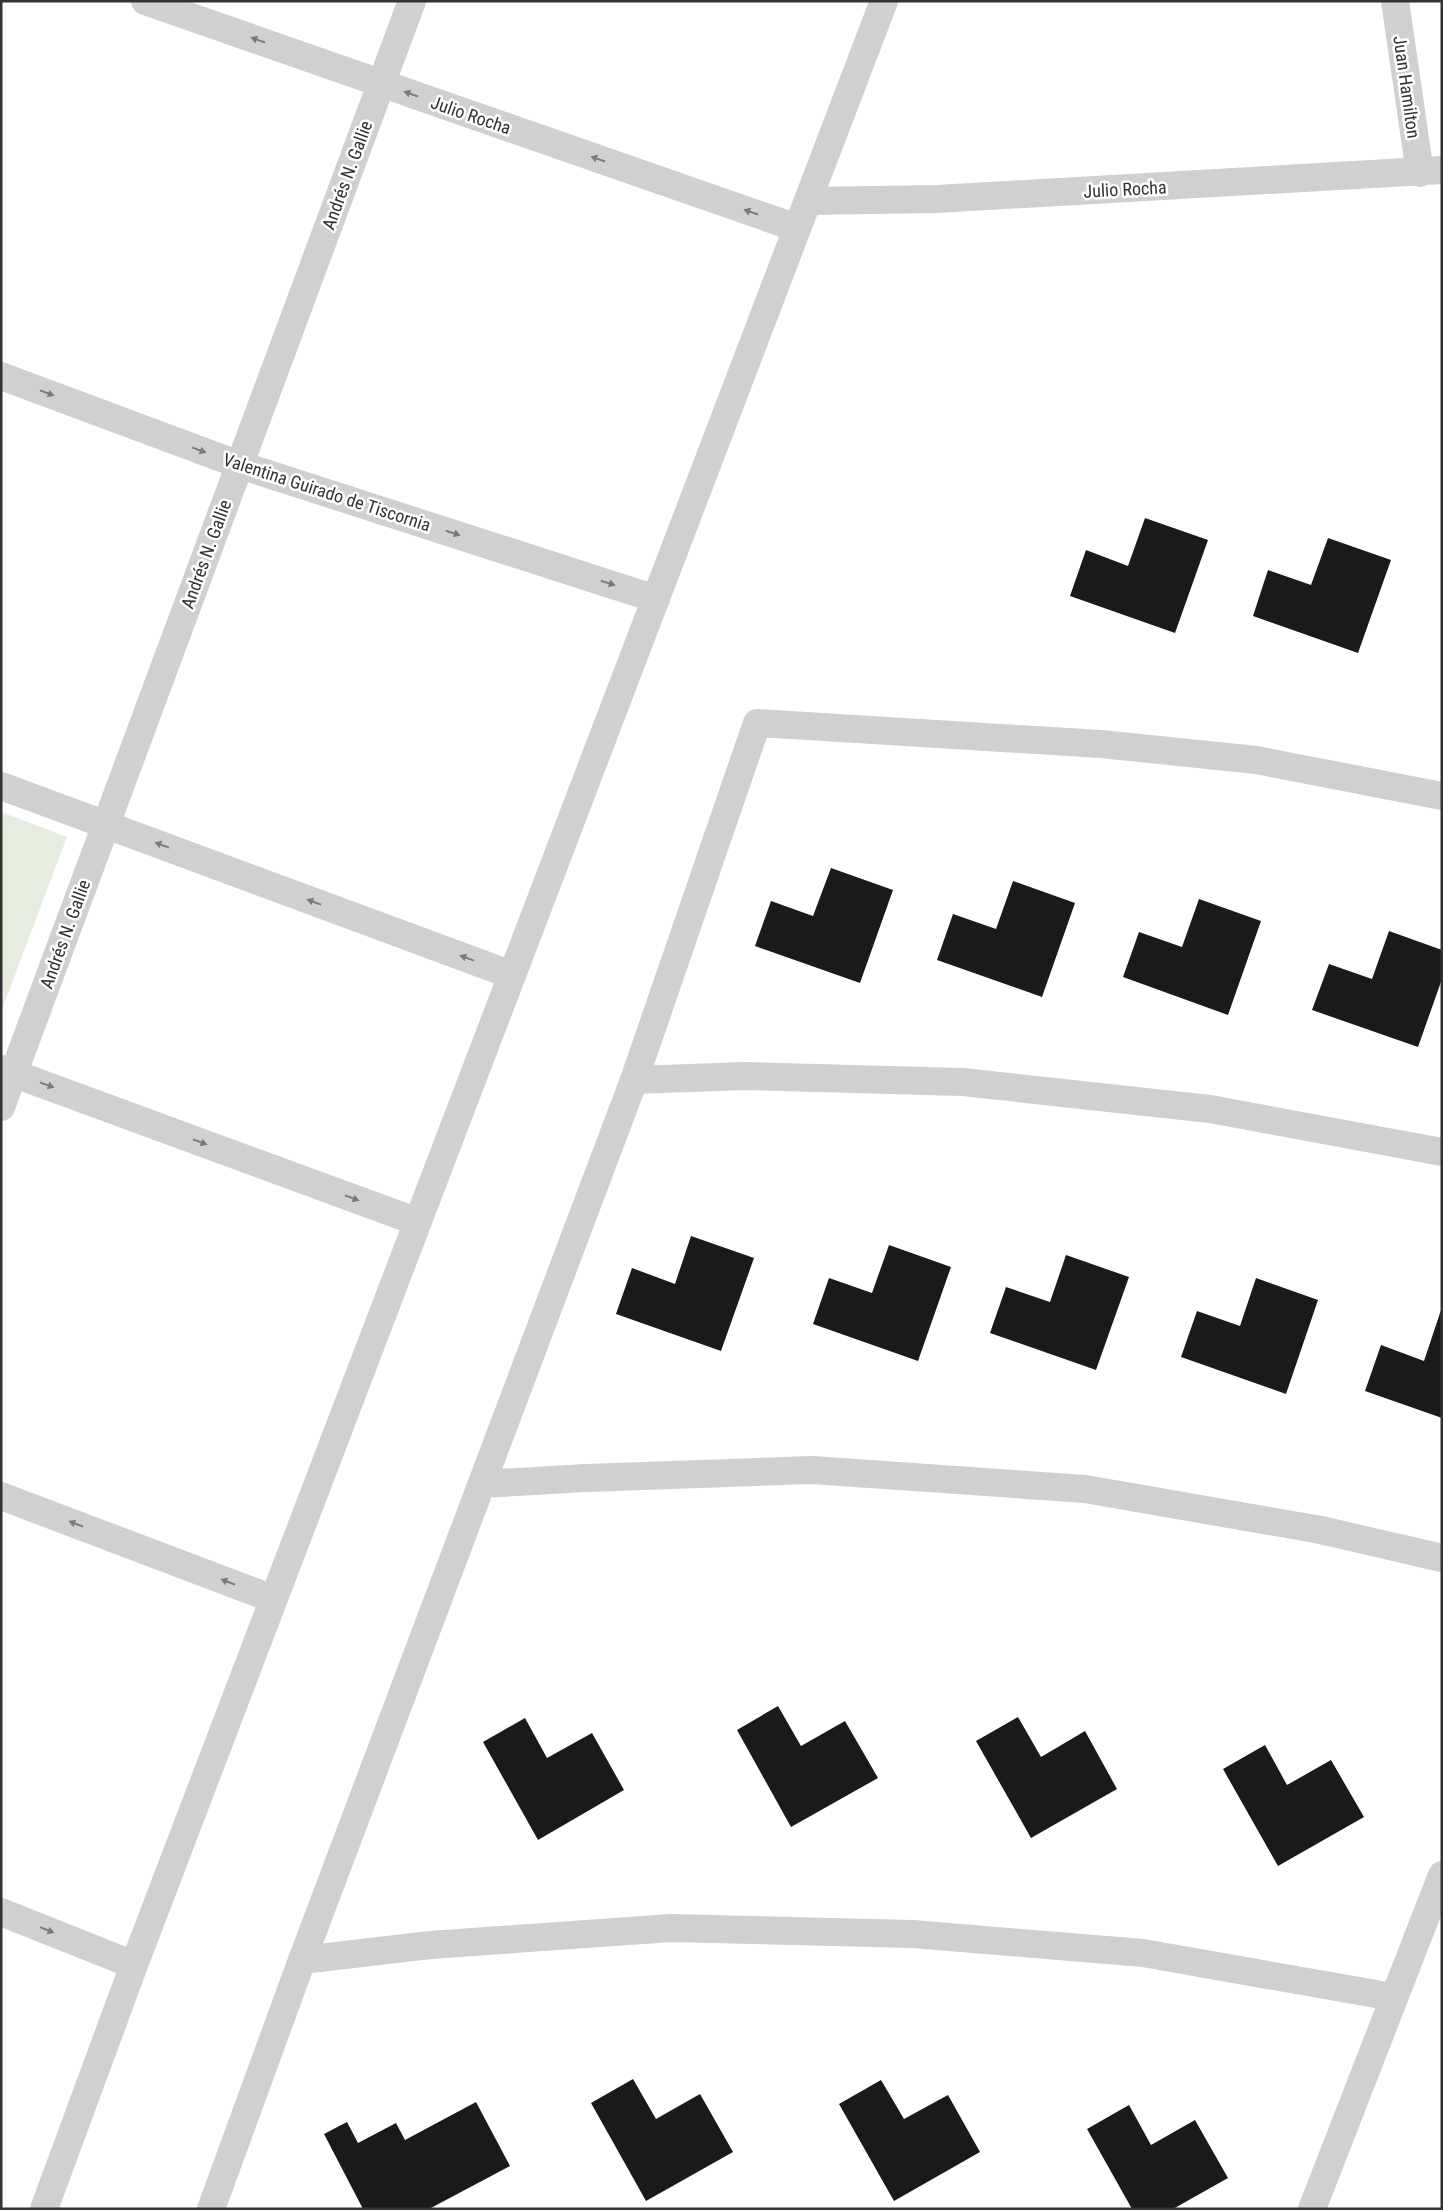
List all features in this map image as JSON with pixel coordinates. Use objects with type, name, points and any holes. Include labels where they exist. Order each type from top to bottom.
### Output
[{"type":"street","name":"Julio Rocha","points":[[145,1],[797,228]]},
{"type":"street","name":"Andrés N. Gallie","points":[[1,1108],[8,1071],[106,825],[412,1]]},
{"type":"street","points":[[44,2209],[134,1964],[884,1]]},
{"type":"street","name":"Juan Hamilton","points":[[1395,1],[1431,171]]},
{"type":"street","name":"Julio Rocha","points":[[808,201],[937,199],[1431,171]]},
{"type":"street","name":"Valentina Guirado de Tiscornia","points":[[1,376],[240,465],[656,599]]},
{"type":"street","points":[[211,2209],[302,1960],[634,1080],[757,723],[1101,744],[1256,760],[1442,796]]},
{"type":"street","points":[[1,786],[512,975]]},
{"type":"street","points":[[8,1071],[418,1222]]},
{"type":"street","points":[[634,1080],[745,1076],[963,1082],[1210,1109],[1442,1152]]},
{"type":"street","points":[[482,1484],[586,1478],[812,1470],[1085,1489],[1321,1530],[1442,1558]]},
{"type":"street","points":[[1,1496],[273,1599]]},
{"type":"street","points":[[1312,2209],[1442,1875]]},
{"type":"street","points":[[1,1912],[134,1964]]},
{"type":"street","points":[[302,1960],[430,1945],[670,1928],[913,1934],[1143,1953],[1394,1997]]},
{"type":"shaded area","points":[[1,812],[67,837],[1,1012]]},
{"type":"building","points":[[1145,518],[1208,540],[1175,633],[1070,596],[1086,550],[1128,566]]},
{"type":"building","points":[[1328,538],[1391,560],[1358,653],[1253,616],[1268,570],[1311,585]]},
{"type":"building","points":[[831,868],[893,890],[860,983],[755,946],[771,901],[813,916]]},
{"type":"building","points":[[1013,881],[1075,903],[1042,997],[937,960],[953,914],[996,929]]},
{"type":"building","points":[[1199,899],[1261,921],[1228,1015],[1123,977],[1139,932],[1182,947]]},
{"type":"building","points":[[1389,931],[1442,950],[1442,979],[1418,1047],[1312,1010],[1329,964],[1372,979]]},
{"type":"building","points":[[691,1236],[754,1258],[721,1351],[616,1314],[632,1268],[675,1284]]},
{"type":"building","points":[[889,1245],[951,1267],[918,1361],[813,1324],[829,1278],[872,1293]]},
{"type":"building","points":[[1066,1255],[1129,1277],[1096,1370],[990,1333],[1006,1287],[1050,1302]]},
{"type":"building","points":[[1256,1278],[1318,1300],[1286,1394],[1181,1357],[1197,1311],[1240,1326]]},
{"type":"building","points":[[1441,1310],[1442,1418],[1365,1391],[1381,1345],[1424,1361]]},
{"type":"building","points":[[778,1706],[801,1746],[845,1721],[878,1778],[791,1827],[737,1730]]},
{"type":"building","points":[[1018,1717],[1041,1757],[1085,1731],[1117,1789],[1031,1838],[976,1741]]},
{"type":"building","points":[[525,1718],[547,1758],[592,1733],[624,1790],[538,1840],[483,1742]]},
{"type":"building","points":[[1265,1745],[1287,1785],[1331,1760],[1364,1817],[1278,1866],[1223,1769]]},
{"type":"building","points":[[633,2079],[656,2119],[700,2094],[733,2152],[646,2201],[591,2103]]},
{"type":"building","points":[[881,2080],[904,2119],[948,2095],[980,2152],[894,2201],[839,2104]]},
{"type":"building","points":[[476,2102],[510,2166],[429,2209],[363,2209],[324,2134],[347,2122],[358,2143],[396,2123],[405,2140]]},
{"type":"building","points":[[1129,2105],[1151,2145],[1195,2120],[1228,2178],[1173,2209],[1132,2209],[1087,2129]]}]
